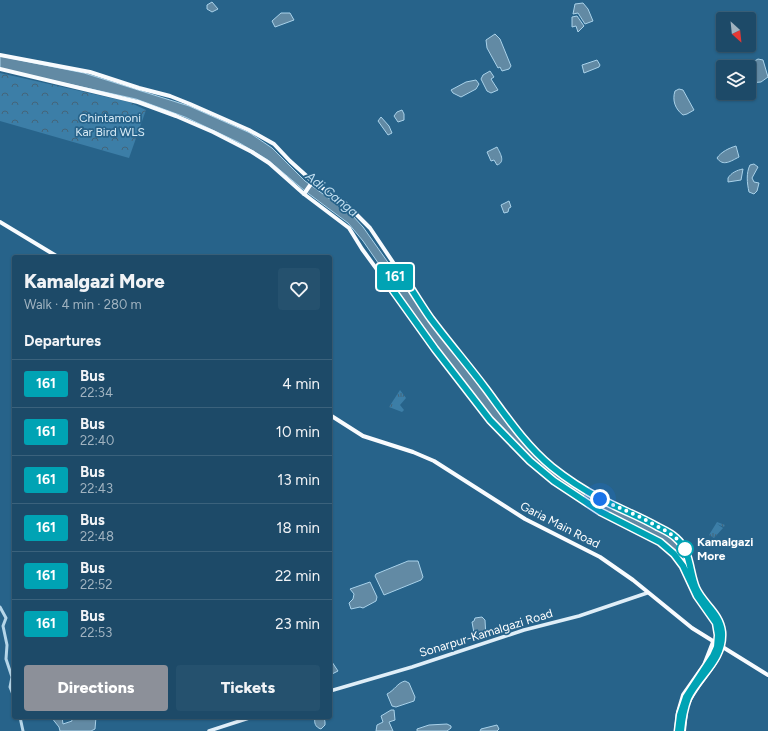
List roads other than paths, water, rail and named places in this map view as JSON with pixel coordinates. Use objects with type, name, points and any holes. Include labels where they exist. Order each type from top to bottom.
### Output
[{"type":"main road","points":[[0,55],[90,72],[190,104],[265,138],[274,144],[312,183],[346,204],[365,223],[433,322],[535,451],[558,472],[600,499],[640,517],[668,532],[676,538],[685,550],[696,589],[719,620],[722,638],[719,650],[710,667],[689,698],[685,707],[680,731]]},
{"type":"main road","points":[[0,69],[138,102],[176,116],[252,152],[269,163],[349,228],[362,249],[435,349],[490,420],[508,440],[537,468],[554,481],[601,512],[660,542],[674,554],[683,566],[697,596],[716,623],[718,635],[717,647],[713,656],[686,697],[680,715],[680,731]]},
{"type":"main road","points":[[305,193],[312,183]]},
{"type":"main road","points":[[0,222],[55,255]]},
{"type":"main road","points":[[387,282],[401,274]]},
{"type":"main road","name":"Garia Main Road","points":[[332,416],[363,436],[413,452],[434,461],[512,511],[550,533],[606,560],[629,576],[692,628],[768,675]]},
{"type":"main road","name":"Sonarpur-Kamalgazi Road","points":[[332,690],[412,668],[524,630],[579,616],[647,592]]},
{"type":"main road","points":[[680,731],[680,702],[704,665],[713,642]]},
{"type":"main road","points":[[680,731],[690,700],[716,664],[723,646]]},
{"type":"main road","points":[[209,731],[246,719]]},
{"type":"street","points":[[0,606],[6,618],[3,626],[7,645],[6,659],[12,677],[10,687],[12,692]]},
{"type":"street","points":[[20,719],[23,731]]},
{"type":"place","name":"Kamalgazi More","points":[[685,549]]},
{"type":"park label","name":"Chintamoni Kar Bird WLS","points":[[110,125]]},
{"type":"water label","name":"Adi Ganga","points":[[332,194]]}]
